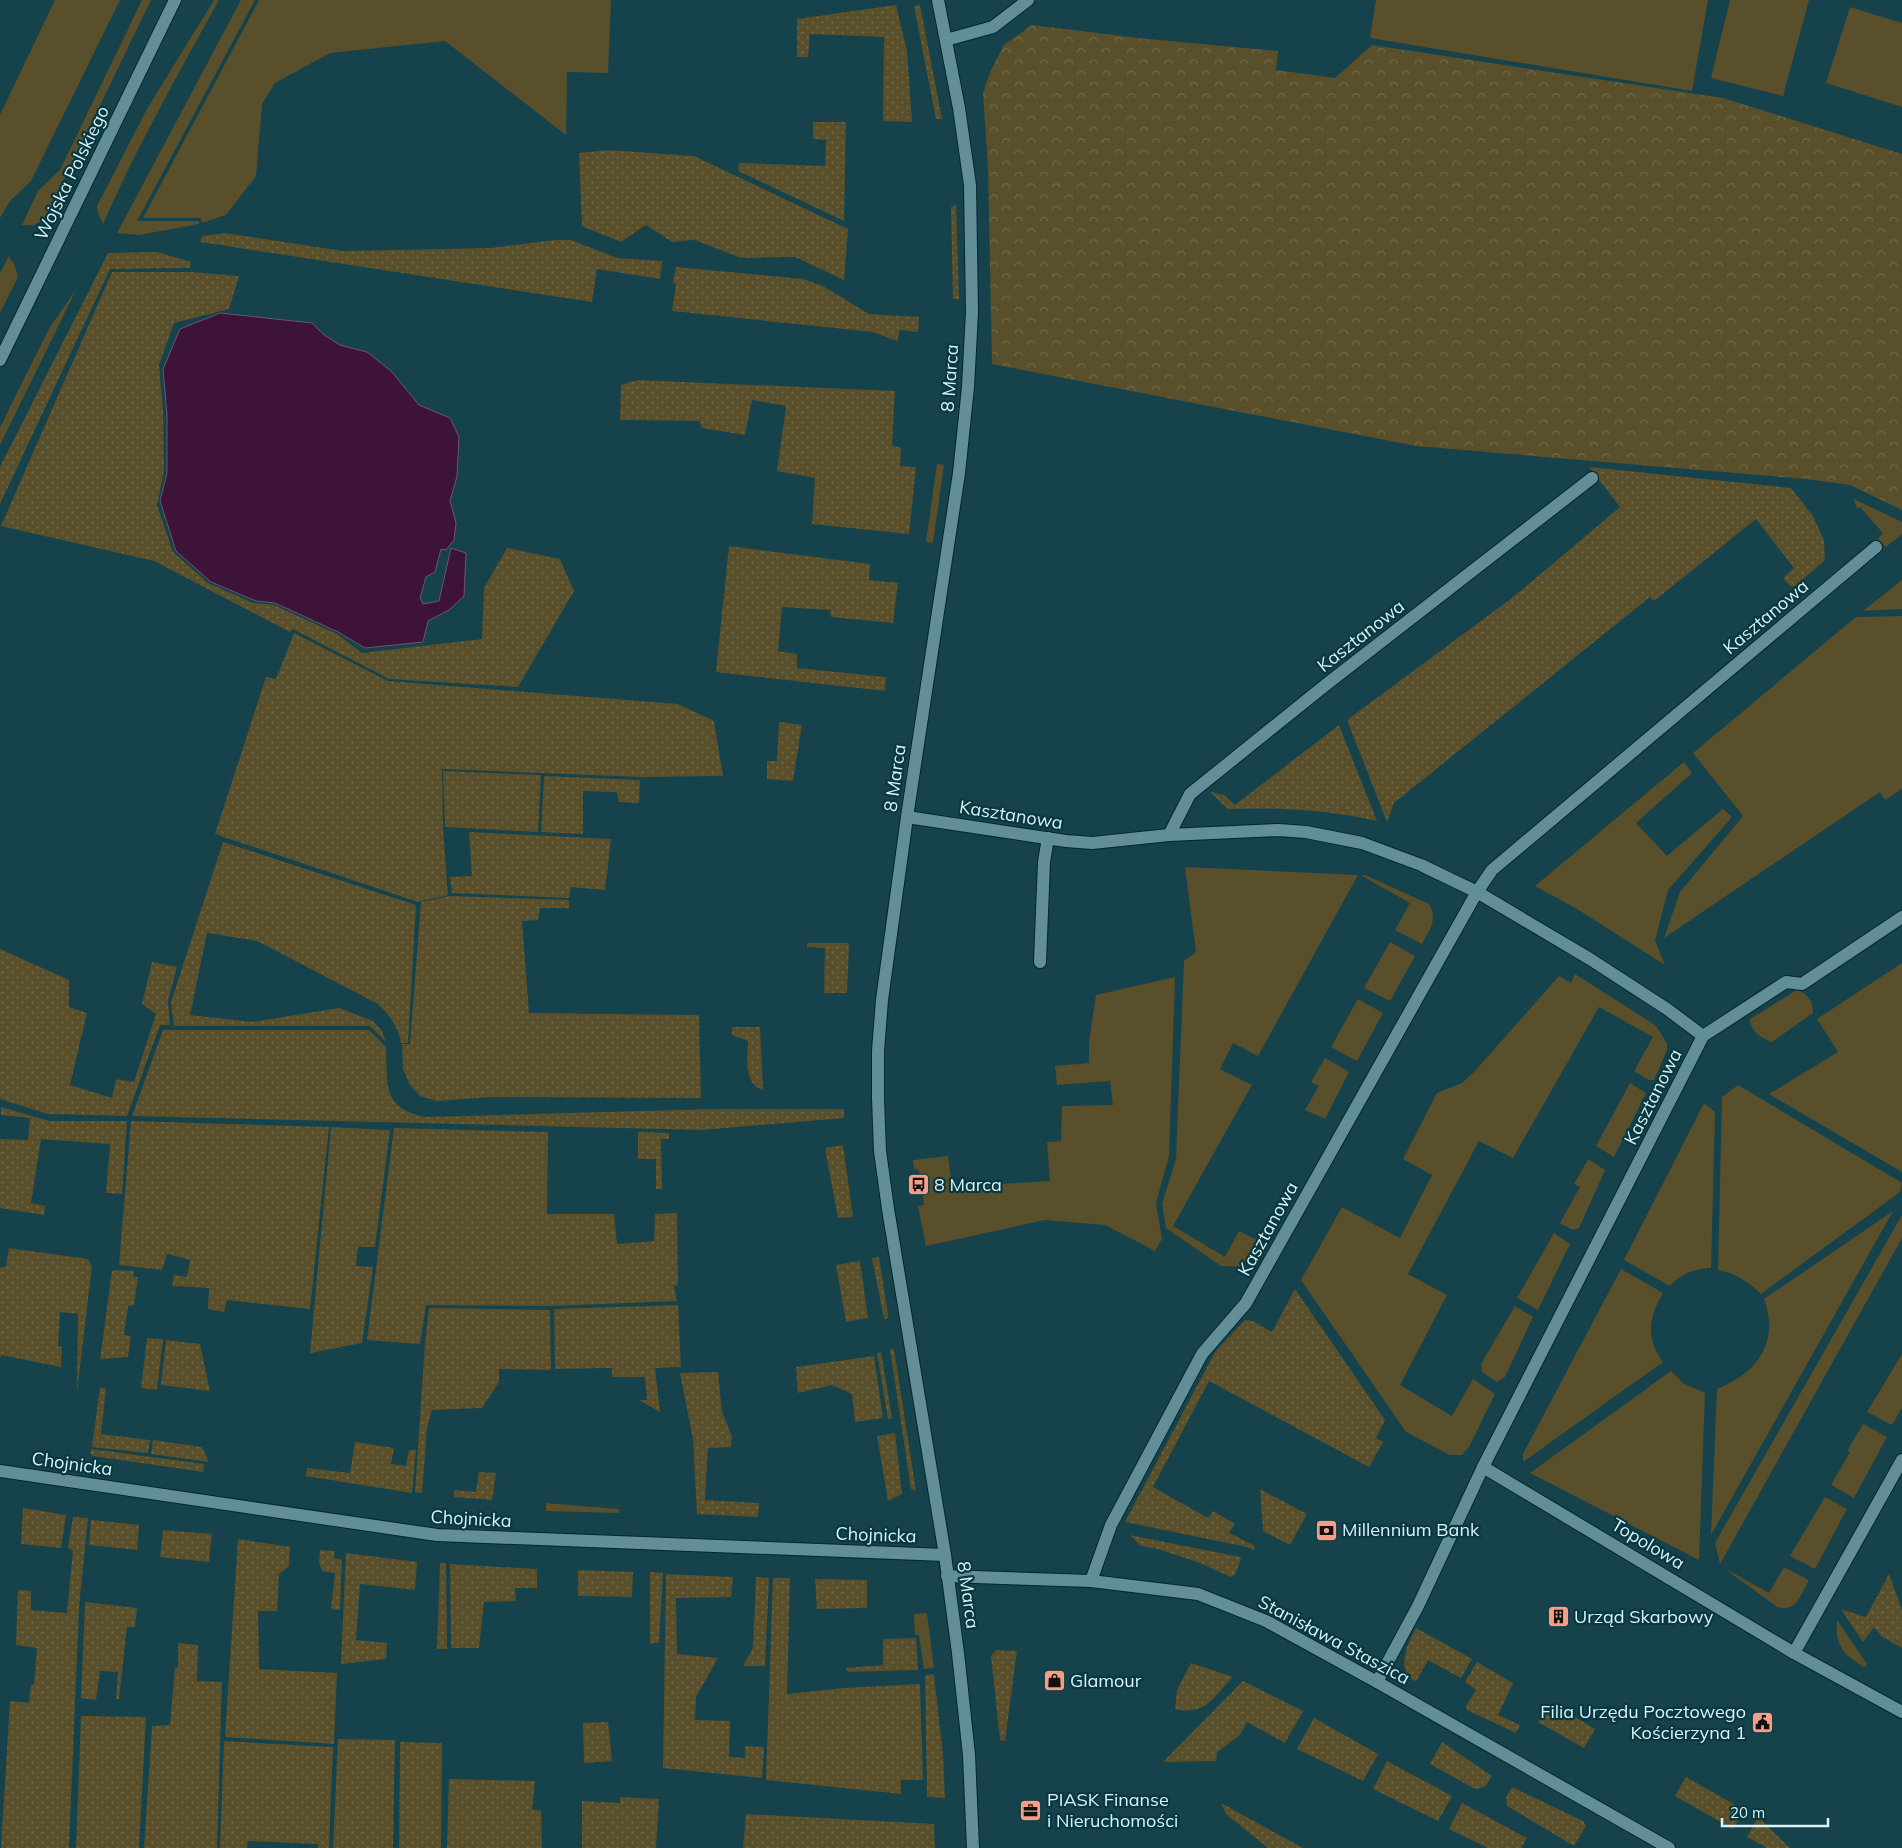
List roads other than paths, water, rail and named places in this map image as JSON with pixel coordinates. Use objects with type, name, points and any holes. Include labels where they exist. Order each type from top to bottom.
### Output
[{"type":"street","name":"Wojska Polskiego","points":[[0,360],[175,0]]},
{"type":"street","name":"8 Marca","points":[[938,0],[959,108],[970,185],[972,312],[968,387],[959,473],[907,817],[878,1051],[880,1151],[945,1555],[969,1755],[973,1848]]},
{"type":"street","points":[[946,40],[992,28],[1028,0]]},
{"type":"street","name":"Kasztanowa","points":[[1169,835],[1190,794],[1336,677],[1592,478]]},
{"type":"street","name":"Kasztanowa","points":[[1091,1581],[1111,1525],[1202,1354],[1246,1303],[1477,892],[1492,870],[1876,547]]},
{"type":"street","name":"Kasztanowa","points":[[907,817],[1092,843],[1169,835],[1278,830],[1306,832],[1362,843],[1391,853],[1477,892],[1590,959],[1667,1009],[1704,1036]]},
{"type":"street","points":[[1040,962],[1044,862],[1048,838]]},
{"type":"street","name":"Kasztanowa","points":[[1377,1682],[1418,1606],[1483,1467],[1704,1036],[1786,982],[1802,984],[1902,917]]},
{"type":"street","points":[[1794,1653],[1902,1460]]},
{"type":"street","name":"Topolowa","points":[[1483,1467],[1794,1653],[1902,1712]]},
{"type":"street","name":"Chojnicka","points":[[0,1471],[437,1535],[945,1555]]},
{"type":"street","name":"Stanisława Staszica","points":[[947,1576],[1091,1581],[1198,1594],[1266,1621],[1669,1848]]},
{"type":"place","name":"8 Marca","points":[[918,1185]]},
{"type":"place","name":"Millennium Bank","points":[[1326,1530]]},
{"type":"place","name":"Urząd Skarbowy","points":[[1558,1617]]},
{"type":"place","name":"Glamour","points":[[1054,1681]]},
{"type":"place","name":"Filia Urzędu Pocztowego Kościerzyna 1","points":[[1762,1722]]},
{"type":"place","name":"PIASK Finanse i Nieruchomości","points":[[1031,1810]]}]
